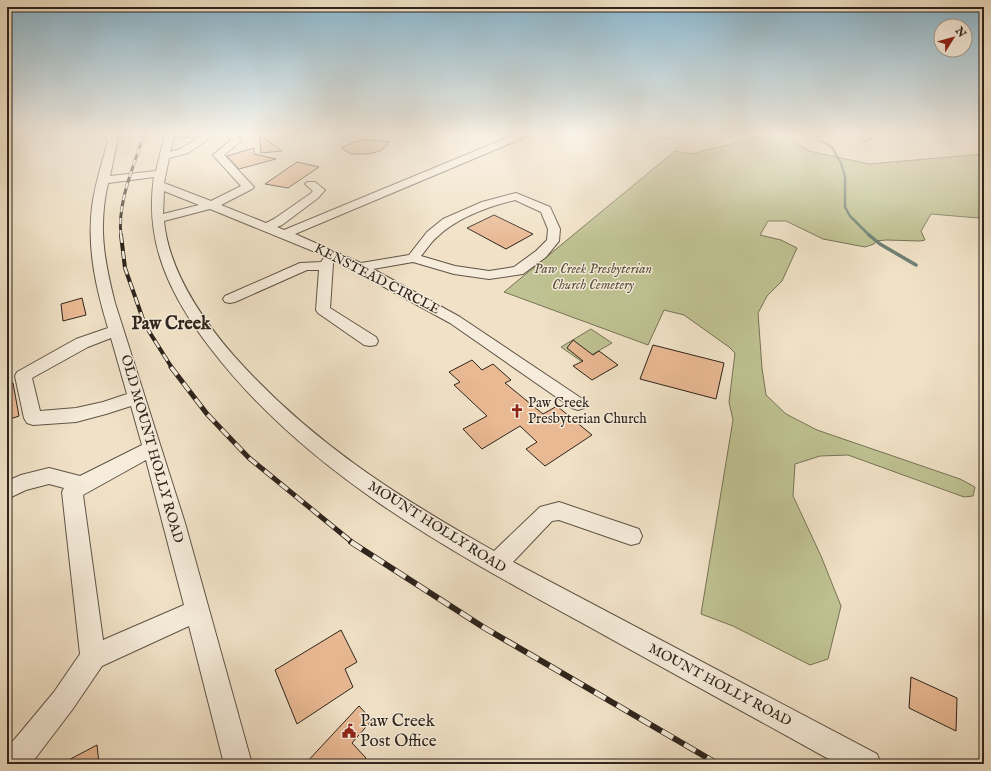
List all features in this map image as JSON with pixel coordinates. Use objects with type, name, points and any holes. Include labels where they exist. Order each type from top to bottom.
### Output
[{"type":"street","name":"OLD MOUNT HOLLY ROAD","points":[[106,170],[98,205],[96,230],[98,260],[108,303],[152,448],[198,611],[238,764]]},
{"type":"street","points":[[158,219],[212,205],[248,187],[232,170]]},
{"type":"street","points":[[284,234],[438,170]]},
{"type":"street","points":[[103,180],[162,171]]},
{"type":"street","name":"KENSTEAD CIRCLE","points":[[162,171],[212,205],[284,234],[329,260],[359,267],[411,295],[455,320],[578,404]]},
{"type":"street","name":"MOUNT HOLLY ROAD","points":[[162,171],[158,219],[165,255],[193,312],[223,353],[260,395],[320,450],[407,511],[496,564],[867,764]]},
{"type":"street","points":[[266,227],[278,222],[314,196],[318,190],[311,184]]},
{"type":"street","points":[[359,267],[413,258],[454,270],[489,275],[518,271],[541,254],[553,241],[554,229],[546,210],[516,196],[486,204],[448,222],[431,235],[413,258]]},
{"type":"street","points":[[230,299],[305,266],[329,260],[323,310],[370,341]]},
{"type":"street","points":[[117,330],[82,343],[23,376],[32,418],[76,415],[106,408],[137,397]]},
{"type":"street","points":[[77,488],[152,448]]},
{"type":"street","points":[[7,491],[20,483],[49,476],[77,488]]},
{"type":"street","points":[[77,488],[93,657]]},
{"type":"street","points":[[496,564],[547,513],[566,513],[631,536]]},
{"type":"street","points":[[7,759],[24,750],[63,701],[93,657],[198,611]]},
{"type":"green space","name":"Paw Creek Presbyterian Church Cemetery","points":[[652,170],[984,170],[984,206],[978,218],[931,214],[921,231],[925,240],[876,241],[874,244],[865,247],[823,239],[786,221],[768,221],[760,235],[781,240],[797,248],[782,281],[767,296],[758,313],[762,368],[766,395],[786,414],[817,430],[960,479],[975,487],[973,496],[964,497],[848,455],[820,456],[795,464],[793,496],[821,556],[841,606],[828,659],[810,665],[733,626],[701,614],[733,420],[729,402],[735,353],[729,347],[684,315],[664,310],[648,345],[504,292]]},
{"type":"green space","points":[[591,329],[612,343],[581,361],[561,347]]},
{"type":"building","points":[[285,170],[315,170],[288,188],[265,184]]},
{"type":"building","points":[[494,215],[533,234],[506,249],[467,228]]},
{"type":"building","points":[[82,298],[86,315],[63,321],[61,304]]},
{"type":"building","points":[[573,340],[593,355],[599,351],[618,365],[592,380],[573,366],[583,361],[567,348]]},
{"type":"building","points":[[653,345],[724,363],[716,399],[640,379]]},
{"type":"building","name":"Paw Creek Presbyterian Church","points":[[472,360],[482,370],[493,364],[511,380],[505,383],[543,414],[557,406],[592,435],[545,466],[526,449],[537,442],[520,426],[482,449],[463,429],[487,416],[454,385],[460,382],[449,372]]},
{"type":"building","points":[[13,383],[19,416],[7,420],[7,384]]},
{"type":"building","points":[[341,630],[357,662],[345,669],[353,687],[297,724],[275,670]]},
{"type":"building","points":[[911,677],[957,698],[956,731],[909,708]]},
{"type":"building","name":"Paw Creek Post Office","points":[[359,706],[372,720],[352,743],[366,758],[360,764],[305,764]]},
{"type":"building","points":[[97,745],[99,764],[61,764]]},
{"type":"waterway","points":[[843,170],[845,177],[845,207],[850,216],[869,235]]},
{"type":"waterway","points":[[869,235],[880,244],[916,265]]},
{"type":"railway","points":[[121,236],[120,223],[124,197],[131,170]]},
{"type":"railway","points":[[121,235],[125,268],[145,325],[172,368]]},
{"type":"railway","points":[[171,367],[207,414],[249,458],[353,543]]},
{"type":"railway","points":[[351,542],[483,627],[718,764]]},
{"type":"place","name":"Paw Creek Presbyterian Church","points":[[517,411]]},
{"type":"place","name":"Paw Creek Post Office","points":[[349,731]]},
{"type":"district","name":"Paw Creek","points":[[171,324]]}]
